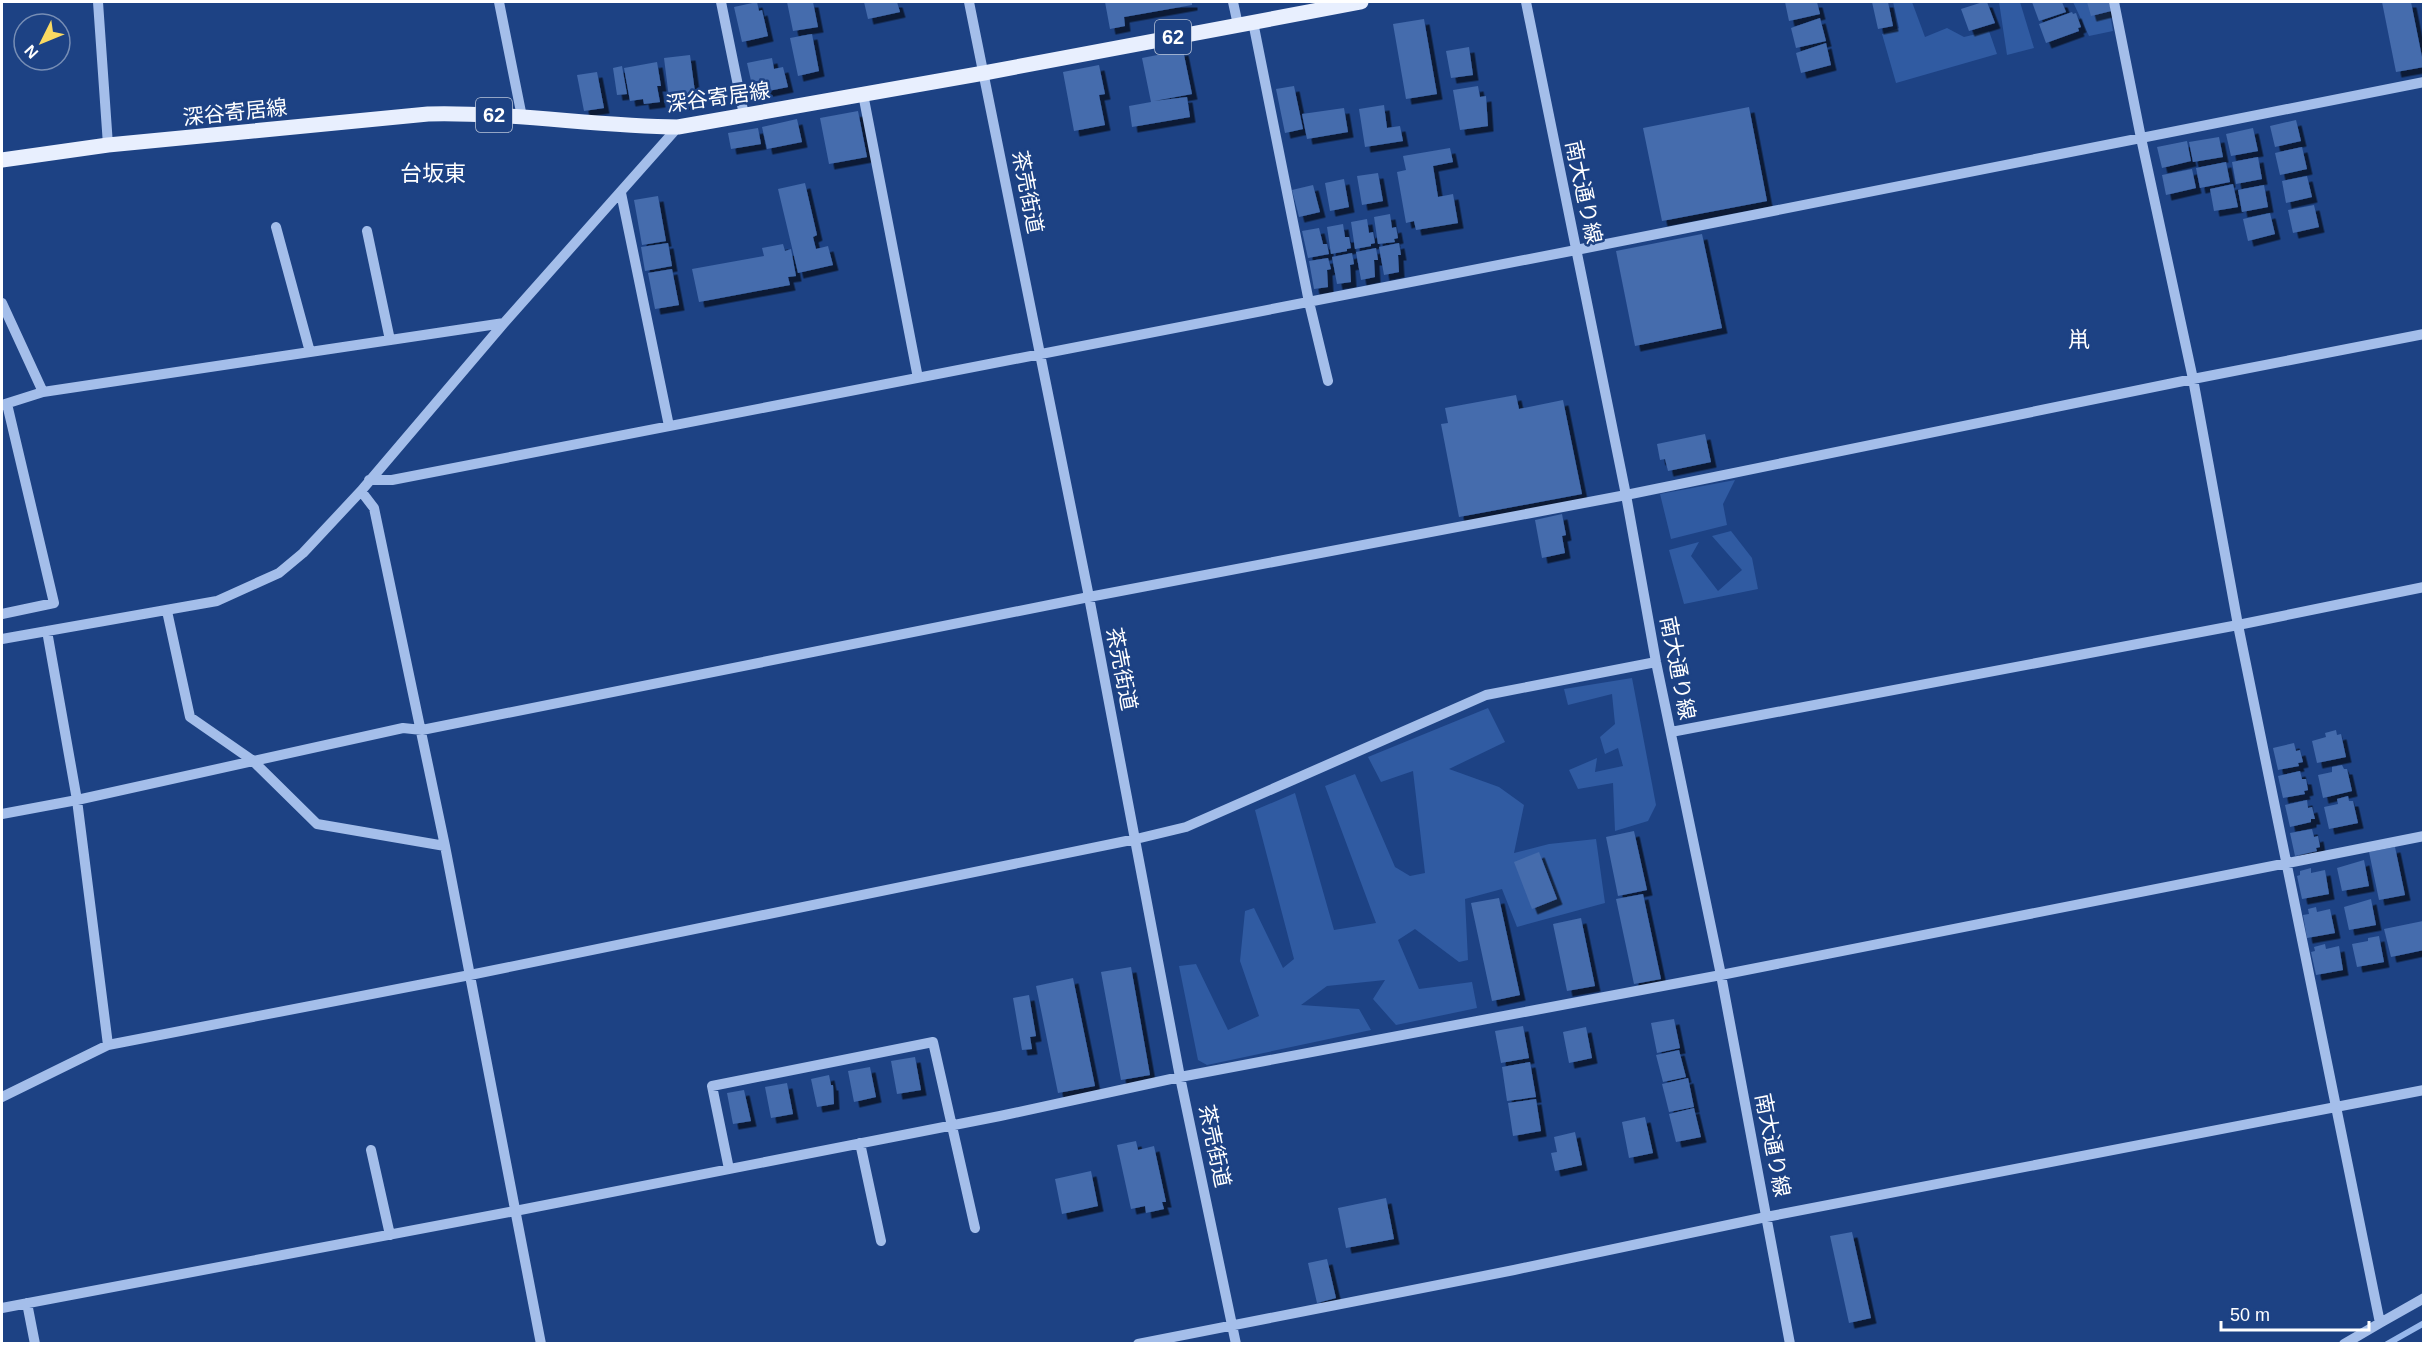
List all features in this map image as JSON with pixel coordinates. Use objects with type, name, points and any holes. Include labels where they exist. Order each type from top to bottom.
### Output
[{"type":"main road","name":"深谷寄居線","points":[[2,160],[108,145],[428,114],[464,113],[630,126],[678,127],[984,73],[1361,2]]},
{"type":"street","points":[[98,2],[108,145]]},
{"type":"street","points":[[499,2],[522,117]]},
{"type":"street","points":[[721,2],[744,115]]},
{"type":"street","name":"茶売街道","points":[[969,2],[1089,597],[1180,1077],[1236,1344]]},
{"type":"street","points":[[1233,2],[1245,24],[1328,381]]},
{"type":"street","name":"南大通り線","points":[[1526,2],[1626,495],[1656,662],[1720,975],[1790,1344]]},
{"type":"street","points":[[2114,2],[2193,379],[2238,625],[2380,1323]]},
{"type":"street","points":[[369,480],[392,480],[1576,250],[2424,82]]},
{"type":"street","points":[[863,94],[918,378]]},
{"type":"street","points":[[2,639],[217,601],[279,573],[303,553],[361,491],[504,323],[678,127]]},
{"type":"street","points":[[621,193],[669,426]]},
{"type":"street","points":[[276,227],[310,352]]},
{"type":"street","points":[[367,231],[390,340]]},
{"type":"street","points":[[2,303],[43,392]]},
{"type":"street","points":[[2,614],[54,603],[4,404],[43,392],[504,323]]},
{"type":"street","points":[[2,814],[77,800],[403,728],[422,730],[1089,597],[1626,495],[2424,334]]},
{"type":"street","points":[[361,491],[374,508],[422,730],[541,1344]]},
{"type":"street","points":[[1671,732],[2238,625],[2424,587]]},
{"type":"street","points":[[167,611],[190,717],[252,760],[317,824],[445,846]]},
{"type":"street","points":[[47,631],[77,800],[108,1045]]},
{"type":"street","points":[[2,1097],[108,1045],[470,975],[1186,827],[1353,756],[1486,695],[1656,662]]},
{"type":"street","points":[[2,1308],[515,1211],[952,1125],[1180,1077],[1720,975],[2424,836]]},
{"type":"street","points":[[729,1169],[712,1086],[933,1042],[975,1228]]},
{"type":"street","points":[[1138,1344],[1766,1217],[2424,1089]]},
{"type":"street","points":[[860,1143],[882,1241]]},
{"type":"street","points":[[371,1150],[390,1235]]},
{"type":"street","points":[[2344,1344],[2424,1299]]},
{"type":"street","points":[[27,1303],[35,1344]]},
{"type":"shaded area","points":[[1893,2],[1912,2],[1925,37],[1947,28],[1964,37],[1989,31],[1997,54],[1896,83],[1882,34],[1899,28]]},
{"type":"shaded area","points":[[1999,2],[2020,2],[2034,48],[2007,55]]},
{"type":"shaded area","points":[[2073,2],[2108,2],[2113,31],[2089,36]]},
{"type":"shaded area","points":[[1735,480],[1723,504],[1727,525],[1671,539],[1660,494]]},
{"type":"shaded area","points":[[1731,531],[1752,558],[1758,589],[1684,604],[1669,550],[1699,542],[1691,556],[1718,591],[1742,570],[1712,536]]},
{"type":"shaded area","points":[[1632,678],[1656,805],[1648,821],[1615,831],[1613,783],[1578,789],[1569,770],[1597,758],[1595,772],[1623,766],[1618,748],[1605,754],[1600,737],[1615,724],[1612,694],[1568,705],[1564,689]]},
{"type":"shaded area","points":[[1488,708],[1505,742],[1449,769],[1499,787],[1524,805],[1514,853],[1549,844],[1596,839],[1605,903],[1517,927],[1502,889],[1465,899],[1468,960],[1459,962],[1415,929],[1398,940],[1419,989],[1472,982],[1477,1008],[1396,1025],[1373,999],[1385,980],[1327,986],[1301,1005],[1359,1009],[1371,1030],[1207,1065],[1198,1060],[1179,966],[1196,964],[1228,1030],[1259,1016],[1240,961],[1245,911],[1254,908],[1283,968],[1294,959],[1255,810],[1295,793],[1334,930],[1376,923],[1325,786],[1355,774],[1395,867],[1410,876],[1425,873],[1413,771],[1381,782],[1368,757]]},
{"type":"building","points":[[757,2],[759,11],[762,10],[768,36],[742,42],[734,7]]},
{"type":"building","points":[[787,2],[813,2],[818,27],[793,31]]},
{"type":"building","points":[[864,2],[897,2],[900,12],[868,19]]},
{"type":"building","points":[[1105,2],[1192,2],[1192,5],[1124,17],[1125,26],[1110,29]]},
{"type":"building","points":[[1785,2],[1817,2],[1820,14],[1789,21]]},
{"type":"building","points":[[1872,2],[1888,2],[1893,26],[1878,29]]},
{"type":"building","points":[[1987,2],[1995,23],[1969,31],[1961,9]]},
{"type":"building","points":[[2032,2],[2062,2],[2066,12],[2039,21]]},
{"type":"building","points":[[2087,2],[2109,2],[2111,11],[2091,16]]},
{"type":"building","points":[[2382,2],[2411,2],[2424,67],[2396,72]]},
{"type":"building","points":[[2072,12],[2076,13],[2081,27],[2078,28],[2079,31],[2046,43],[2039,24]]},
{"type":"building","points":[[1820,18],[1826,41],[1796,48],[1791,28]]},
{"type":"building","points":[[1424,19],[1437,94],[1406,99],[1393,24]]},
{"type":"building","points":[[812,34],[819,71],[798,76],[790,38]]},
{"type":"building","points":[[1826,43],[1831,65],[1801,73],[1796,53]]},
{"type":"building","points":[[1469,47],[1473,75],[1451,78],[1446,51]]},
{"type":"building","points":[[1183,50],[1192,94],[1154,101],[1187,97],[1190,117],[1132,127],[1129,106],[1151,102],[1142,58]]},
{"type":"building","points":[[690,55],[695,92],[692,92],[693,103],[670,106],[664,58]]},
{"type":"building","points":[[772,58],[774,69],[783,67],[788,87],[754,94],[747,63]]},
{"type":"building","points":[[657,62],[661,86],[657,86],[660,102],[644,104],[643,99],[630,101],[624,68]]},
{"type":"building","points":[[1099,65],[1105,94],[1099,95],[1105,125],[1074,131],[1063,72]]},
{"type":"building","points":[[622,66],[627,94],[617,95],[613,68]]},
{"type":"building","points":[[597,72],[604,108],[584,111],[577,75]]},
{"type":"building","points":[[1294,86],[1303,129],[1285,133],[1276,89]]},
{"type":"building","points":[[1478,86],[1480,97],[1486,96],[1488,126],[1460,130],[1453,90]]},
{"type":"building","points":[[1384,105],[1387,128],[1400,126],[1403,141],[1365,147],[1359,109]]},
{"type":"building","points":[[1749,107],[1767,201],[1662,221],[1643,128]]},
{"type":"building","points":[[1344,108],[1348,132],[1307,139],[1302,114]]},
{"type":"building","points":[[858,111],[867,157],[829,164],[820,118]]},
{"type":"building","points":[[797,119],[802,142],[767,149],[762,127]]},
{"type":"building","points":[[2296,120],[2301,141],[2275,147],[2270,126]]},
{"type":"building","points":[[758,128],[761,144],[731,149],[728,133]]},
{"type":"building","points":[[2253,128],[2258,151],[2231,156],[2226,134]]},
{"type":"building","points":[[2219,137],[2223,157],[2193,162],[2189,142]]},
{"type":"building","points":[[2187,141],[2191,161],[2162,168],[2157,147]]},
{"type":"building","points":[[2302,147],[2307,169],[2280,175],[2275,153]]},
{"type":"building","points":[[1450,148],[1453,162],[1433,166],[1438,197],[1453,194],[1458,223],[1416,230],[1414,221],[1406,223],[1397,172],[1406,170],[1403,156]]},
{"type":"building","points":[[2258,157],[2262,179],[2236,184],[2232,162]]},
{"type":"building","points":[[2226,162],[2230,182],[2200,188],[2196,168]]},
{"type":"building","points":[[2192,169],[2196,188],[2166,195],[2162,175]]},
{"type":"building","points":[[1378,173],[1383,201],[1362,205],[1357,176]]},
{"type":"building","points":[[2307,176],[2312,197],[2286,203],[2282,181]]},
{"type":"building","points":[[1344,179],[1349,207],[1330,211],[1325,183]]},
{"type":"building","points":[[805,183],[817,235],[813,237],[816,249],[828,246],[833,265],[798,273],[778,189]]},
{"type":"building","points":[[2233,184],[2238,207],[2214,211],[2210,189]]},
{"type":"building","points":[[1313,185],[1320,212],[1299,217],[1292,190]]},
{"type":"building","points":[[2264,185],[2268,207],[2242,212],[2238,190]]},
{"type":"building","points":[[658,196],[666,241],[642,245],[634,200]]},
{"type":"building","points":[[2314,205],[2319,227],[2293,233],[2288,210]]},
{"type":"building","points":[[2270,213],[2275,234],[2248,241],[2243,219]]},
{"type":"building","points":[[1390,214],[1392,228],[1396,227],[1398,238],[1394,239],[1395,242],[1378,244],[1374,217]]},
{"type":"building","points":[[1367,219],[1369,233],[1373,232],[1375,243],[1355,249],[1351,222]]},
{"type":"building","points":[[1343,224],[1345,237],[1349,237],[1351,248],[1331,254],[1327,227]]},
{"type":"building","points":[[1319,228],[1323,244],[1327,244],[1329,254],[1308,258],[1302,231]]},
{"type":"building","points":[[1702,234],[1722,328],[1635,346],[1616,251]]},
{"type":"building","points":[[668,243],[672,266],[645,271],[641,247]]},
{"type":"building","points":[[1399,243],[1401,255],[1398,255],[1399,272],[1384,275],[1379,247]]},
{"type":"building","points":[[783,244],[785,251],[791,249],[796,276],[788,277],[790,285],[699,302],[692,269],[764,256],[762,248]]},
{"type":"building","points":[[1376,248],[1378,260],[1374,260],[1375,277],[1361,280],[1356,252]]},
{"type":"building","points":[[1352,253],[1354,264],[1350,265],[1351,282],[1337,284],[1332,257]]},
{"type":"building","points":[[1328,258],[1331,269],[1327,270],[1328,287],[1314,289],[1309,261]]},
{"type":"building","points":[[672,269],[679,305],[655,309],[648,273]]},
{"type":"building","points":[[1516,395],[1519,409],[1563,400],[1582,494],[1459,517],[1441,424],[1448,423],[1445,408]]},
{"type":"building","points":[[1705,434],[1711,462],[1668,471],[1665,459],[1660,460],[1657,444]]},
{"type":"building","points":[[1562,514],[1566,535],[1562,536],[1565,553],[1542,558],[1535,520]]},
{"type":"building","points":[[2336,730],[2337,735],[2341,734],[2346,757],[2317,763],[2312,741],[2326,737],[2325,733]]},
{"type":"building","points":[[2294,743],[2296,751],[2300,750],[2303,762],[2298,763],[2299,766],[2278,770],[2273,748]]},
{"type":"building","points":[[2342,765],[2344,769],[2347,769],[2352,791],[2323,798],[2318,775],[2332,772],[2332,767]]},
{"type":"building","points":[[2300,771],[2302,779],[2306,779],[2308,790],[2304,791],[2305,794],[2283,798],[2278,776]]},
{"type":"building","points":[[2348,796],[2349,801],[2353,801],[2358,823],[2329,829],[2324,807],[2338,804],[2337,799]]},
{"type":"building","points":[[2307,800],[2308,808],[2312,807],[2315,819],[2290,827],[2285,805]]},
{"type":"building","points":[[2312,829],[2314,837],[2318,836],[2320,847],[2316,848],[2317,851],[2295,856],[2290,833]]},
{"type":"building","points":[[1634,831],[1647,890],[1618,896],[1606,837]]},
{"type":"building","points":[[2395,847],[2405,895],[2379,900],[2369,852]]},
{"type":"building","points":[[1539,852],[1557,899],[1532,909],[1514,862]]},
{"type":"building","points":[[2364,860],[2369,886],[2342,891],[2337,868]]},
{"type":"building","points":[[2311,868],[2311,873],[2325,870],[2329,894],[2302,899],[2297,876],[2300,875],[2300,871]]},
{"type":"building","points":[[1643,894],[1661,979],[1634,984],[1616,899]]},
{"type":"building","points":[[1499,898],[1520,995],[1492,1001],[1471,903]]},
{"type":"building","points":[[2371,899],[2376,925],[2349,930],[2344,907]]},
{"type":"building","points":[[2316,907],[2317,912],[2330,909],[2335,933],[2307,938],[2303,915],[2309,914],[2308,909]]},
{"type":"building","points":[[1581,918],[1595,986],[1567,991],[1553,924]]},
{"type":"building","points":[[2423,921],[2424,950],[2391,957],[2384,929]]},
{"type":"building","points":[[2379,936],[2384,962],[2357,967],[2352,944]]},
{"type":"building","points":[[2325,944],[2326,949],[2339,946],[2343,970],[2316,975],[2311,952],[2315,951],[2314,947]]},
{"type":"building","points":[[1131,967],[1150,1075],[1121,1080],[1101,972]]},
{"type":"building","points":[[1073,978],[1095,1086],[1058,1093],[1036,986]]},
{"type":"building","points":[[1029,995],[1036,1036],[1030,1037],[1032,1049],[1022,1050],[1013,998]]},
{"type":"building","points":[[1674,1019],[1680,1048],[1657,1053],[1651,1023]]},
{"type":"building","points":[[1523,1026],[1529,1058],[1501,1063],[1495,1031]]},
{"type":"building","points":[[1586,1027],[1592,1058],[1569,1063],[1563,1032]]},
{"type":"building","points":[[1679,1050],[1686,1077],[1663,1082],[1656,1055]]},
{"type":"building","points":[[915,1057],[921,1090],[897,1094],[891,1061]]},
{"type":"building","points":[[1530,1062],[1536,1097],[1507,1101],[1502,1067]]},
{"type":"building","points":[[870,1067],[876,1097],[854,1102],[848,1071]]},
{"type":"building","points":[[829,1075],[831,1085],[833,1085],[834,1104],[817,1107],[811,1079]]},
{"type":"building","points":[[1688,1078],[1694,1107],[1669,1112],[1662,1084]]},
{"type":"building","points":[[787,1083],[793,1114],[771,1118],[765,1087]]},
{"type":"building","points":[[744,1090],[751,1121],[733,1124],[727,1093]]},
{"type":"building","points":[[1536,1099],[1541,1131],[1513,1136],[1508,1103]]},
{"type":"building","points":[[1694,1108],[1701,1137],[1676,1142],[1669,1114]]},
{"type":"building","points":[[1645,1117],[1653,1153],[1629,1158],[1622,1122]]},
{"type":"building","points":[[1575,1132],[1582,1165],[1555,1171],[1551,1153],[1557,1152],[1554,1137]]},
{"type":"building","points":[[1136,1141],[1138,1150],[1154,1146],[1166,1202],[1162,1202],[1164,1209],[1146,1213],[1145,1206],[1131,1209],[1117,1145]]},
{"type":"building","points":[[1091,1171],[1098,1206],[1062,1214],[1055,1179]]},
{"type":"building","points":[[1386,1198],[1394,1239],[1346,1248],[1338,1208]]},
{"type":"building","points":[[1852,1232],[1871,1318],[1849,1323],[1830,1236]]},
{"type":"building","points":[[1327,1259],[1336,1298],[1317,1303],[1308,1263]]},
{"type":"waterway","points":[[2387,1344],[2424,1323]]},
{"type":"district","name":"台坂東","points":[[433,173]]},
{"type":"district","name":"鼡","points":[[2079,339]]}]
